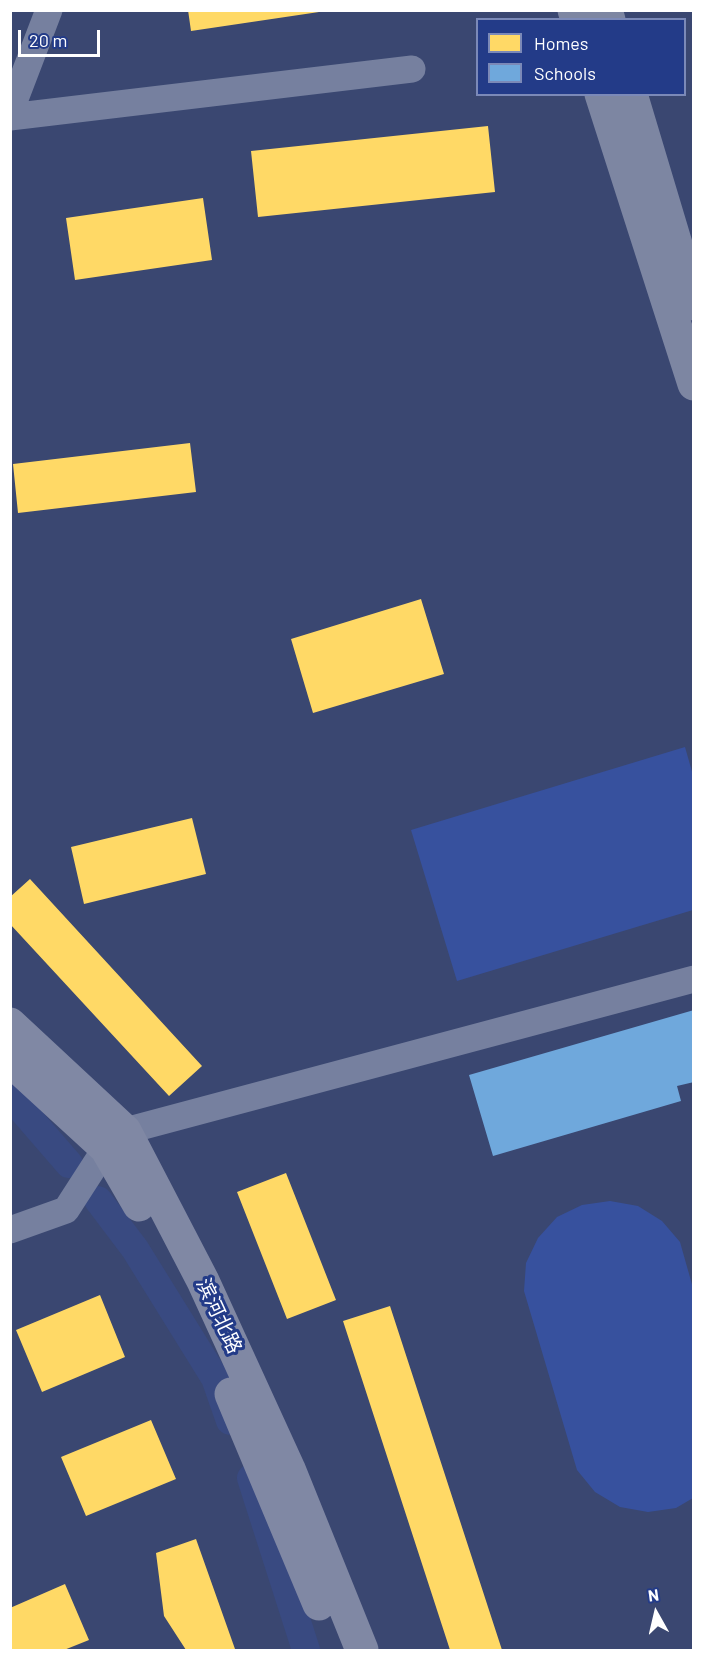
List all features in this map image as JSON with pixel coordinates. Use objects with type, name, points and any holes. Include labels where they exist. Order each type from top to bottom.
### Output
[{"type":"main road","points":[[602,96],[693,384]]},
{"type":"main road","points":[[632,96],[693,304]]},
{"type":"main road","name":"滨河北路","points":[[10,1024],[116,1140],[203,1281],[289,1469],[362,1650]]},
{"type":"main road","name":"滨河北路","points":[[10,1060],[116,1140],[188,1292],[339,1650]]},
{"type":"street","points":[[10,112],[49,10]]},
{"type":"street","points":[[10,117],[412,69]]},
{"type":"street","points":[[10,1230],[66,1210],[116,1140],[693,979]]},
{"type":"shaded area","points":[[685,747],[693,775],[693,910],[457,981],[411,830]]},
{"type":"shaded area","points":[[610,1201],[638,1206],[662,1221],[680,1242],[693,1288],[693,1498],[676,1508],[648,1512],[620,1507],[595,1492],[577,1470],[524,1291],[526,1263],[538,1238],[557,1217],[582,1205]]},
{"type":"building: Homes","points":[[188,10],[319,10],[319,12],[191,31]]},
{"type":"building: Homes","points":[[488,126],[495,192],[258,217],[251,151]]},
{"type":"building: Homes","points":[[203,198],[212,260],[75,280],[66,218]]},
{"type":"building: Homes","points":[[190,443],[196,492],[18,513],[13,464]]},
{"type":"building: Homes","points":[[421,599],[444,674],[313,713],[291,639]]},
{"type":"building: Homes","points":[[192,818],[206,874],[84,904],[71,847]]},
{"type":"building: Homes","points":[[30,879],[202,1066],[169,1096],[10,924],[10,897]]},
{"type":"building: Homes","points":[[286,1173],[336,1300],[287,1319],[237,1192]]},
{"type":"building: Homes","points":[[100,1295],[125,1357],[42,1392],[16,1330]]},
{"type":"building: Homes","points":[[390,1306],[502,1650],[450,1650],[343,1321]]},
{"type":"building: Homes","points":[[151,1420],[176,1479],[86,1516],[61,1457]]},
{"type":"building: Homes","points":[[196,1539],[235,1649],[186,1650],[164,1616],[156,1553]]},
{"type":"building: Homes","points":[[65,1584],[89,1640],[64,1650],[10,1650],[10,1608]]},
{"type":"building: Schools","points":[[694,1010],[694,1082],[677,1086],[681,1101],[493,1156],[469,1075]]},
{"type":"waterway","points":[[10,1096],[69,1164]]},
{"type":"waterway","points":[[98,1200],[135,1249],[215,1378],[230,1421]]},
{"type":"waterway","points":[[251,1478],[306,1650]]}]
